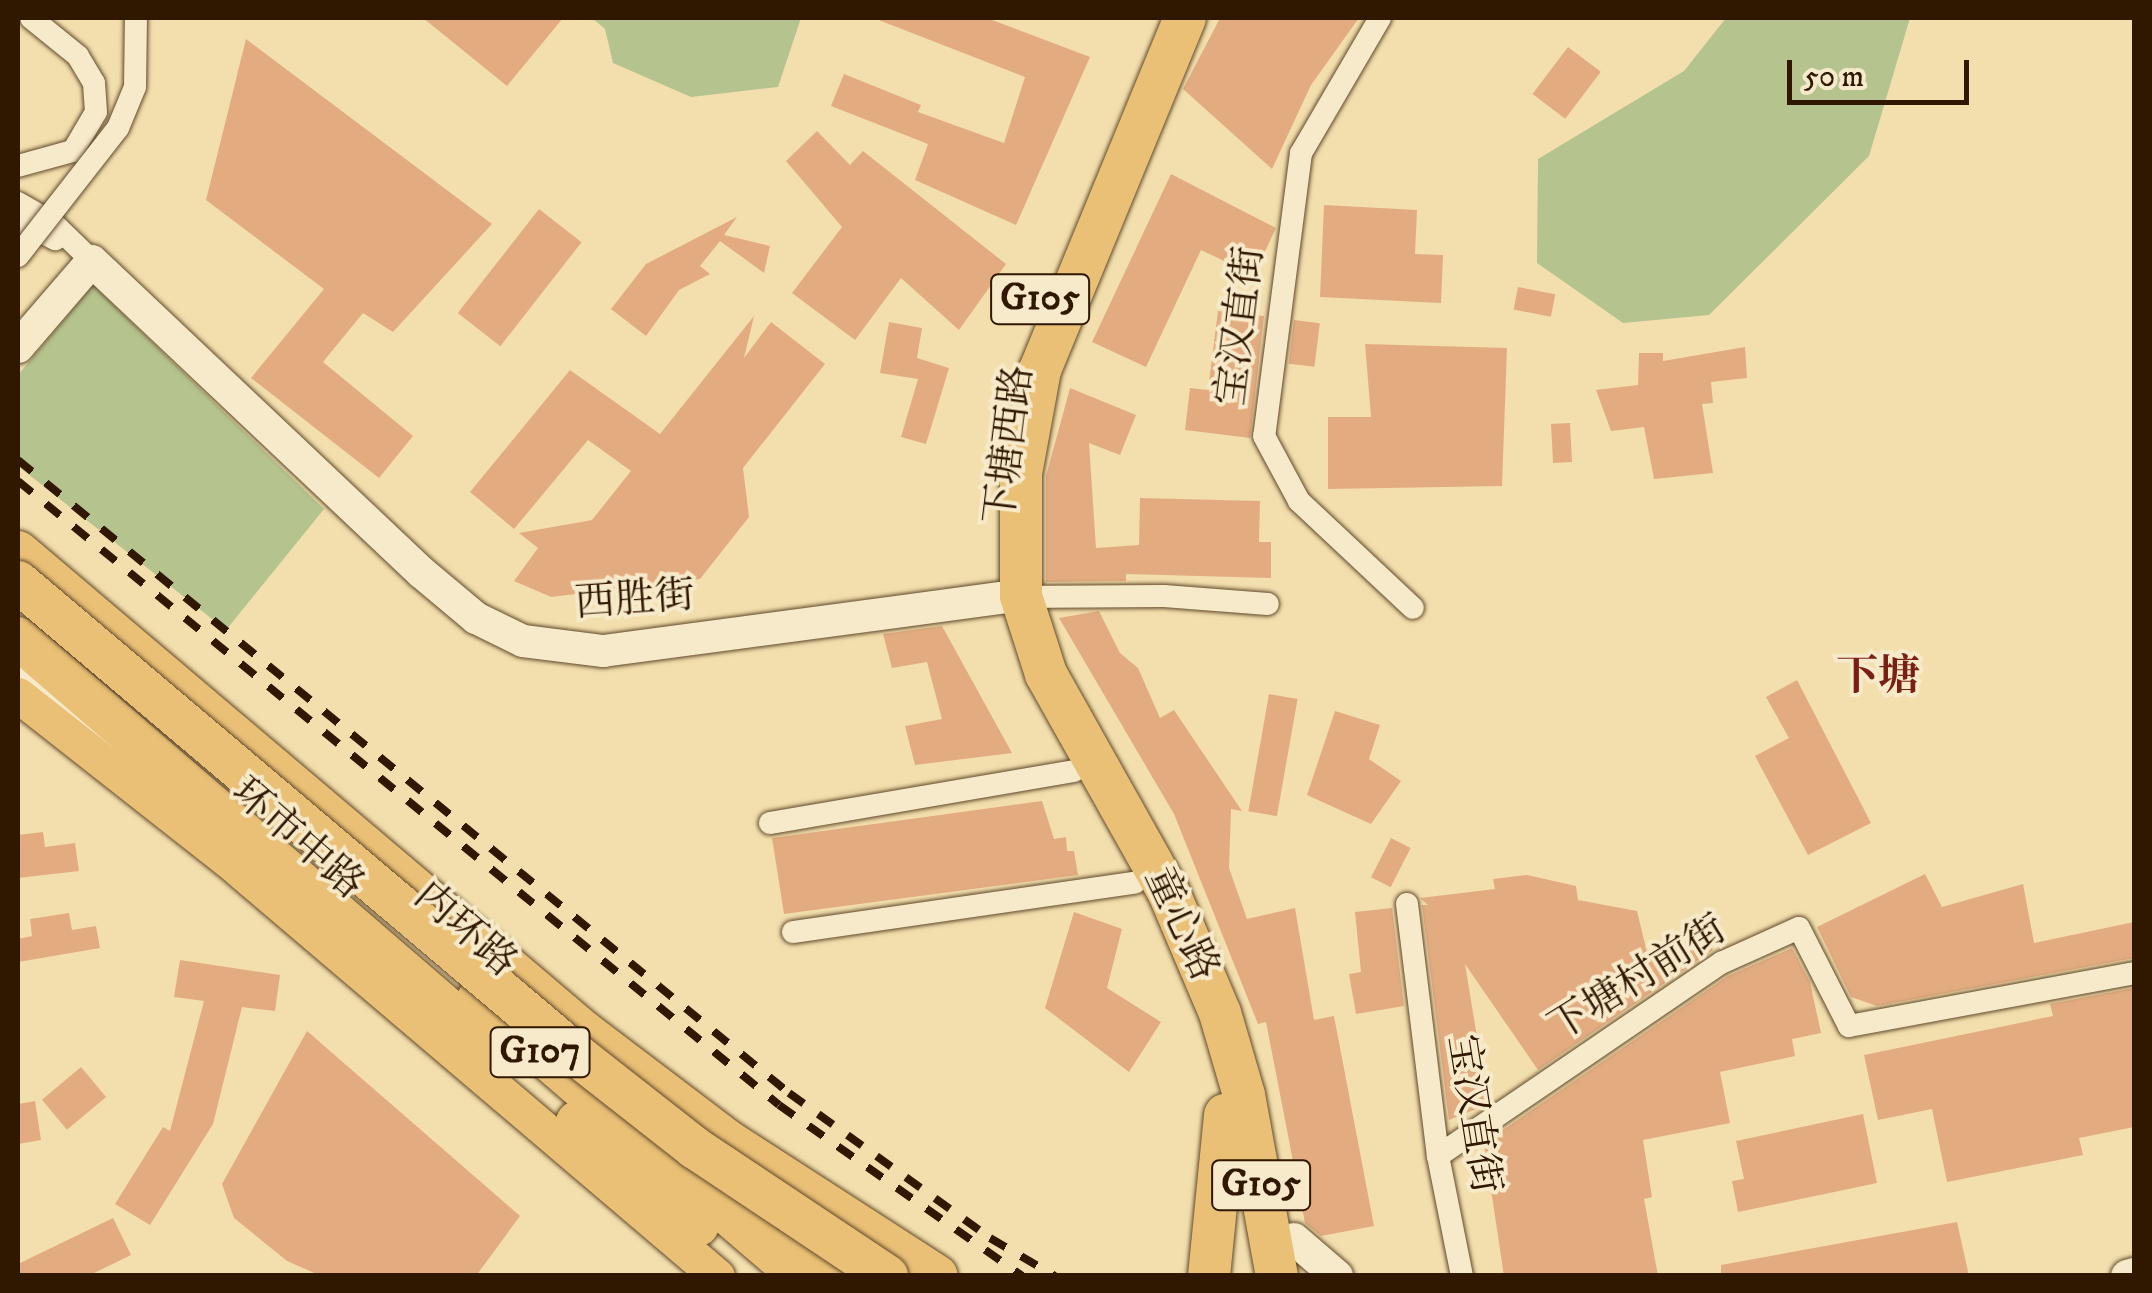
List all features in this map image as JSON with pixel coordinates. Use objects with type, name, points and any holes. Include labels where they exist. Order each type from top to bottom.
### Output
[{"type":"highway","name":"下塘西路","points":[[1010,597],[999,470],[1024,340],[1157,18]]},
{"type":"highway","name":"下塘西路","points":[[1010,597],[1021,474],[1040,370],[1185,18]]},
{"type":"highway","name":"内环路","points":[[18,552],[584,1032],[730,1142],[936,1276]]},
{"type":"highway","points":[[18,566],[683,1128],[713,1173]]},
{"type":"highway","name":"内环路","points":[[18,582],[579,1058],[695,1148],[887,1276]]},
{"type":"highway","name":"童心路","points":[[1010,597],[1018,667],[1135,883],[1234,1104]]},
{"type":"highway","name":"童心路","points":[[1010,597],[1046,674],[1188,935],[1234,1104],[1251,1276]]},
{"type":"highway","name":"环市中路","points":[[18,602],[800,1276]]},
{"type":"highway","name":"环市中路","points":[[18,638],[758,1276]]},
{"type":"highway","points":[[452,935],[462,985]]},
{"type":"highway","points":[[1234,1104],[1273,1139],[1291,1263]]},
{"type":"highway","points":[[1209,1276],[1234,1104]]},
{"type":"highway","points":[[588,1166],[682,1211]]},
{"type":"main road","name":"环市中路","points":[[18,696],[228,860],[717,1276]]},
{"type":"main road","points":[[618,1118],[713,1173],[846,1276]]},
{"type":"street","points":[[18,166],[55,160],[88,132],[94,83],[78,56],[31,18]]},
{"type":"street","points":[[18,256],[118,128],[135,88],[136,18]]},
{"type":"street","name":"宝汉直街","points":[[1380,18],[1301,153],[1264,436],[1299,501],[1413,608]]},
{"type":"street","name":"西胜街","points":[[18,202],[53,223],[431,581],[476,618],[522,641],[604,650],[1010,597],[1268,604]]},
{"type":"street","name":"西胜街","points":[[18,220],[92,262]]},
{"type":"street","points":[[18,347],[92,262]]},
{"type":"street","points":[[18,669],[83,723],[228,860]]},
{"type":"street","points":[[770,823],[1074,771]]},
{"type":"street","points":[[793,932],[1135,883]]},
{"type":"street","name":"宝汉直街","points":[[1406,904],[1438,1156],[1462,1276]]},
{"type":"street","name":"下塘村前街","points":[[1438,1156],[1721,962],[1799,928],[1849,1026],[2134,974]]},
{"type":"street","points":[[1291,1263],[1336,1276]]},
{"type":"street","points":[[2127,1276],[2134,1274]]},
{"type":"green space","points":[[592,18],[801,18],[778,87],[691,97],[613,63],[605,29]]},
{"type":"green space","points":[[1726,18],[1910,18],[1869,156],[1709,315],[1623,323],[1537,263],[1538,159],[1684,71]]},
{"type":"green space","points":[[93,285],[324,509],[226,630],[18,466],[18,375]]},
{"type":"building","points":[[423,18],[563,18],[507,86]]},
{"type":"building","points":[[987,18],[1090,57],[1016,225],[915,180],[928,144],[831,106],[844,74],[921,105],[918,112],[1004,143],[1025,77],[876,19]]},
{"type":"building","points":[[1220,18],[1359,18],[1311,85],[1272,169],[1183,89]]},
{"type":"building","points":[[246,39],[492,224],[393,332],[363,313],[323,362],[413,436],[379,478],[251,378],[324,289],[206,200]]},
{"type":"building","points":[[1568,47],[1601,72],[1565,119],[1532,94]]},
{"type":"building","points":[[817,131],[850,165],[863,151],[1006,264],[959,330],[901,278],[855,340],[792,293],[842,227],[786,161]]},
{"type":"building","points":[[1171,174],[1276,228],[1254,275],[1201,250],[1146,367],[1092,342]]},
{"type":"building","points":[[1324,205],[1417,210],[1415,254],[1443,255],[1441,303],[1320,297]]},
{"type":"building","points":[[539,209],[582,242],[500,346],[458,313]]},
{"type":"building","points":[[737,217],[724,235],[770,246],[764,273],[720,241],[700,266],[710,274],[679,290],[646,336],[611,309],[646,264]]},
{"type":"building","points":[[1518,287],[1555,294],[1551,317],[1514,310]]},
{"type":"building","points":[[1218,311],[1264,316],[1250,438],[1185,430],[1190,388],[1208,390]]},
{"type":"building","points":[[754,316],[744,358],[771,322],[825,364],[743,468],[749,517],[700,579],[551,597],[514,581],[538,548],[519,533],[592,520],[631,471],[588,440],[514,529],[470,492],[570,370],[660,434]]},
{"type":"building","points":[[1294,320],[1320,323],[1314,367],[1289,364]]},
{"type":"building","points":[[889,322],[922,328],[917,358],[949,368],[926,444],[901,437],[918,379],[880,373]]},
{"type":"building","points":[[1365,344],[1507,348],[1502,486],[1328,489],[1328,417],[1371,417]]},
{"type":"building","points":[[1745,347],[1747,378],[1711,382],[1713,403],[1702,404],[1713,473],[1654,479],[1644,427],[1611,431],[1596,390],[1638,385],[1639,353],[1663,353],[1663,361]]},
{"type":"building","points":[[1070,388],[1136,415],[1120,455],[1089,443],[1096,548],[1139,545],[1140,498],[1260,501],[1259,542],[1271,542],[1271,578],[1126,574],[1126,581],[1046,582],[1046,476]]},
{"type":"building","points":[[1570,423],[1572,462],[1553,463],[1551,424]]},
{"type":"building","points":[[1099,611],[1120,653],[1138,668],[1160,718],[1174,710],[1242,811],[1231,809],[1229,868],[1247,919],[1295,908],[1314,1020],[1334,1016],[1374,1226],[1321,1236],[1305,1223],[1266,1022],[1258,1024],[1174,814],[1059,618]]},
{"type":"building","points":[[942,626],[1012,753],[915,765],[905,726],[942,719],[927,662],[892,668],[883,634]]},
{"type":"building","points":[[1797,680],[1871,823],[1808,855],[1755,756],[1789,738],[1766,697]]},
{"type":"building","points":[[1269,694],[1298,699],[1277,816],[1248,811]]},
{"type":"building","points":[[1335,711],[1380,725],[1369,759],[1401,781],[1371,824],[1307,795]]},
{"type":"building","points":[[1042,801],[1054,839],[1066,837],[1067,851],[1074,851],[1078,875],[784,914],[772,838]]},
{"type":"building","points":[[43,832],[45,847],[75,843],[79,871],[18,878],[18,835]]},
{"type":"building","points":[[1391,838],[1411,848],[1391,887],[1371,877]]},
{"type":"building","points":[[1925,874],[1942,907],[2023,884],[2034,943],[2134,922],[2134,958],[1877,1006],[1851,997],[1817,927]]},
{"type":"building","points":[[1527,875],[1576,886],[1578,900],[1637,911],[1648,956],[1665,944],[1707,941],[1713,950],[1538,1070],[1465,964],[1488,1104],[1449,1120],[1422,905],[1428,905],[1420,898],[1495,889],[1493,879]]},
{"type":"building","points":[[1392,908],[1404,1006],[1356,1014],[1349,974],[1361,972],[1355,912]]},
{"type":"building","points":[[1074,912],[1122,929],[1107,988],[1161,1022],[1129,1072],[1045,1008]]},
{"type":"building","points":[[69,913],[72,930],[96,926],[100,948],[18,962],[18,939],[32,936],[30,919]]},
{"type":"building","points":[[1792,948],[1810,982],[1821,1033],[1792,1039],[1795,1056],[1720,1072],[1730,1123],[1643,1140],[1652,1197],[1644,1199],[1658,1276],[1504,1276],[1484,1143],[1728,976]]},
{"type":"building","points":[[180,960],[280,975],[275,1011],[242,1007],[213,1124],[150,1225],[115,1204],[163,1127],[170,1131],[204,1001],[174,997]]},
{"type":"building","points":[[2134,988],[2134,1127],[2079,1138],[2083,1155],[1947,1182],[1932,1109],[1878,1120],[1864,1055],[2053,1016],[2050,1004]]},
{"type":"building","points":[[307,1031],[520,1216],[476,1276],[321,1276],[287,1261],[234,1218],[222,1184]]},
{"type":"building","points":[[81,1067],[106,1097],[67,1130],[42,1100]]},
{"type":"building","points":[[35,1101],[41,1140],[18,1144],[18,1104]]},
{"type":"building","points":[[1863,1114],[1877,1183],[1738,1212],[1732,1181],[1744,1179],[1736,1141]]},
{"type":"building","points":[[113,1218],[131,1255],[88,1276],[18,1276],[18,1264]]},
{"type":"building","points":[[1957,1222],[1969,1276],[1721,1276],[1721,1265]]},
{"type":"railway","points":[[18,460],[789,1093],[990,1238],[1055,1276]]},
{"type":"railway","points":[[18,481],[779,1105],[1022,1276]]},
{"type":"district","name":"下塘","points":[[1878,677]]}]
